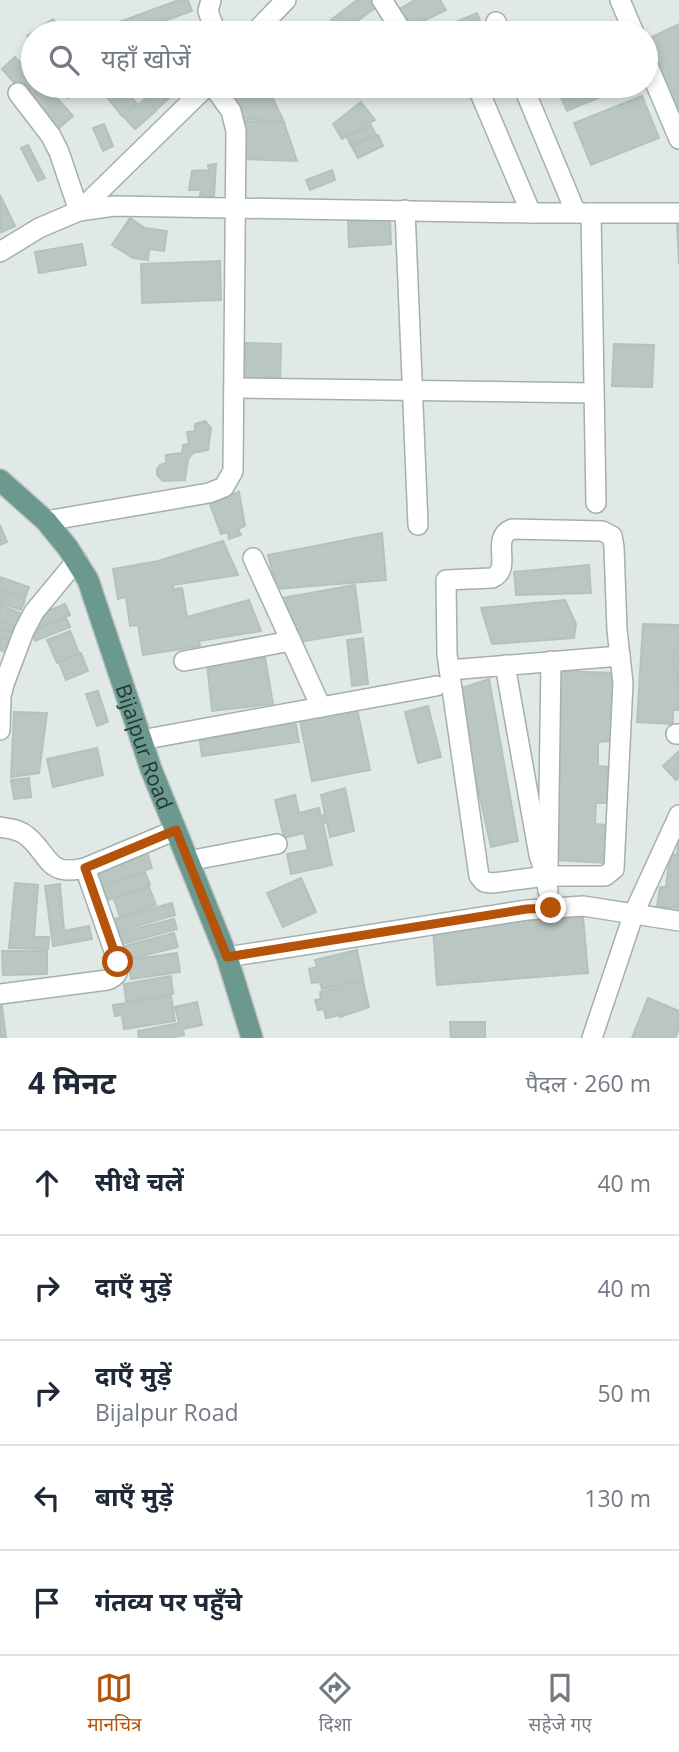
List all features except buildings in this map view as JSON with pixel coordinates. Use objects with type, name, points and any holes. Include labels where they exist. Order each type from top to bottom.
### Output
[{"type":"main road","name":"Bijalpur Road","points":[[0,480],[46,521],[77,560],[88,580],[141,740],[227,957],[252,1038]]},
{"type":"street","points":[[211,0],[208,11],[212,21]]},
{"type":"street","points":[[266,21],[286,0]]},
{"type":"street","points":[[382,0],[395,21]]},
{"type":"street","points":[[620,0],[629,21]]},
{"type":"street","points":[[658,89],[679,139]]},
{"type":"street","points":[[18,93],[21,97]]},
{"type":"street","points":[[22,98],[51,136],[79,211]]},
{"type":"street","points":[[79,211],[194,98]]},
{"type":"street","points":[[46,521],[209,492],[224,487],[233,471],[234,119],[222,98]]},
{"type":"street","points":[[482,98],[531,213]]},
{"type":"street","points":[[529,98],[584,213],[594,393],[596,503]]},
{"type":"street","points":[[0,252],[39,228],[79,211],[114,206],[679,213]]},
{"type":"street","points":[[405,210],[418,525]]},
{"type":"street","points":[[234,388],[594,393]]},
{"type":"street","points":[[227,957],[527,909],[549,894],[605,876],[614,869],[623,683],[612,536],[602,531],[512,529],[505,532],[501,539],[502,570],[499,575],[492,578],[446,580],[447,654],[479,876],[484,882],[549,894],[583,906],[679,921]]},
{"type":"street","points":[[253,558],[321,707]]},
{"type":"street","points":[[0,730],[6,659],[34,612],[77,560]]},
{"type":"street","points":[[184,661],[291,640]]},
{"type":"street","points":[[450,670],[620,656]]},
{"type":"street","points":[[549,894],[551,662]]},
{"type":"street","points":[[505,665],[539,855],[549,894]]},
{"type":"street","points":[[141,740],[436,686]]},
{"type":"street","points":[[592,1038],[634,913],[679,815]]},
{"type":"street","points":[[0,827],[27,836],[51,865],[59,870],[71,871],[85,868],[176,830]]},
{"type":"street","points":[[188,861],[277,844]]},
{"type":"street","points":[[0,993],[107,981],[115,977],[119,971],[118,962],[85,868]]},
{"type":"route","points":[[118,962],[85,868],[176,830],[227,957],[527,909],[551,908]]}]
